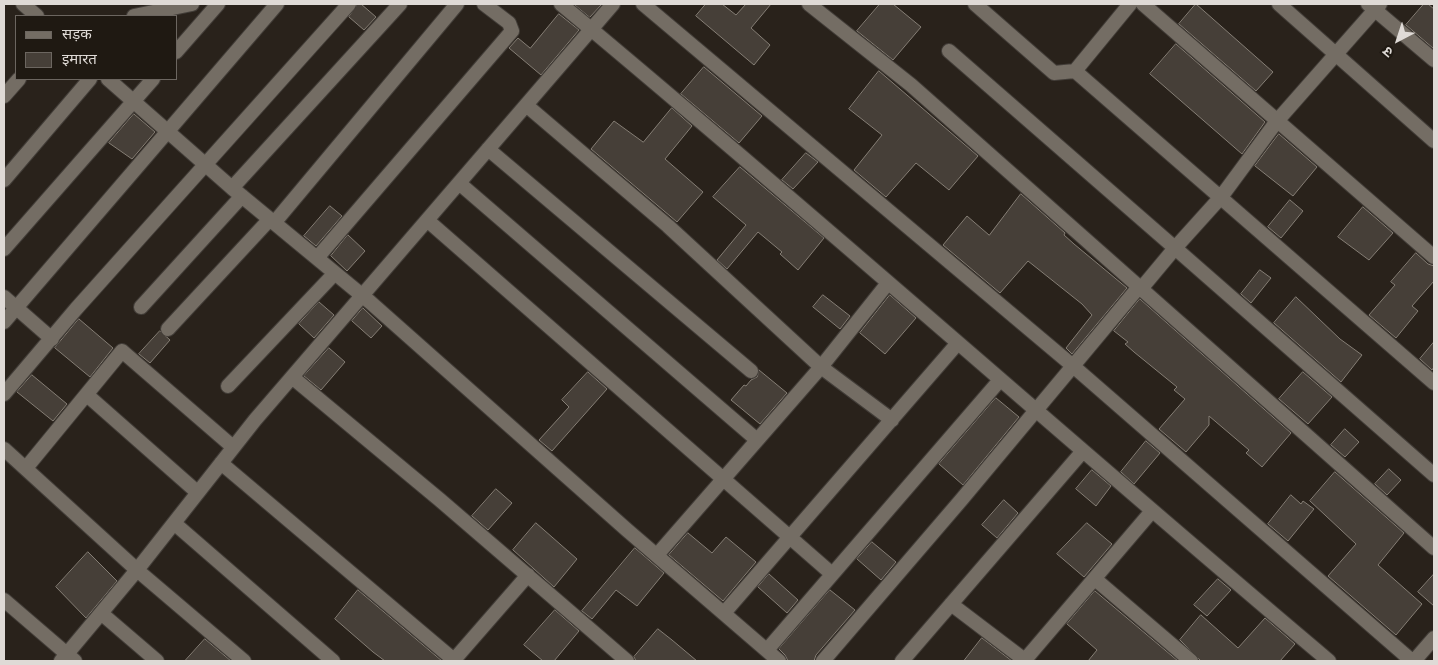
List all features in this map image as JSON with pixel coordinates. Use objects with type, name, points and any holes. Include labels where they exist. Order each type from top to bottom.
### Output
[{"type":"street","points":[[23,4],[36,15]]},
{"type":"street","points":[[139,15],[192,4]]},
{"type":"street","points":[[178,50],[218,4]]},
{"type":"street","points":[[4,322],[277,4]]},
{"type":"street","points":[[4,394],[350,4]]},
{"type":"street","points":[[141,306],[400,4]]},
{"type":"street","points":[[168,330],[272,221],[457,4]]},
{"type":"street","points":[[317,258],[512,31],[508,23],[484,4]]},
{"type":"street","points":[[561,4],[692,112],[957,344],[1329,661]]},
{"type":"street","points":[[4,600],[68,659],[101,613],[220,463],[613,4]]},
{"type":"street","points":[[643,4],[1073,366],[1413,661],[1434,638]]},
{"type":"street","points":[[809,4],[911,86],[1434,548]]},
{"type":"street","points":[[975,4],[1054,72],[1062,74],[1075,71],[1130,4]]},
{"type":"street","points":[[1143,4],[1434,257]]},
{"type":"street","points":[[1279,4],[1434,141]]},
{"type":"street","points":[[823,661],[962,499],[1035,410],[1221,196],[1278,121],[1336,54],[1374,6],[1434,60]]},
{"type":"street","points":[[949,51],[1434,475]]},
{"type":"street","points":[[1075,71],[1434,383]]},
{"type":"street","points":[[4,96],[18,80]]},
{"type":"street","points":[[4,180],[89,80]]},
{"type":"street","points":[[109,80],[237,192],[362,296],[779,661]]},
{"type":"street","points":[[4,248],[152,80]]},
{"type":"street","points":[[526,105],[668,226],[822,367],[892,420]]},
{"type":"street","points":[[488,149],[751,371]]},
{"type":"street","points":[[459,183],[757,440]]},
{"type":"street","points":[[427,220],[832,574]]},
{"type":"street","points":[[228,386],[335,273]]},
{"type":"street","points":[[657,556],[822,367],[888,283]]},
{"type":"street","points":[[4,297],[52,339]]},
{"type":"street","points":[[724,613],[957,344]]},
{"type":"street","points":[[26,468],[122,351],[233,448]]},
{"type":"street","points":[[292,377],[528,575],[622,660]]},
{"type":"street","points":[[767,650],[1000,380]]},
{"type":"street","points":[[87,395],[197,492]]},
{"type":"street","points":[[4,449],[137,570],[244,661]]},
{"type":"street","points":[[902,661],[1082,451]]},
{"type":"street","points":[[220,463],[454,660],[528,575]]},
{"type":"street","points":[[951,604],[1025,661],[1096,579],[1152,510]]},
{"type":"street","points":[[174,523],[333,661]]},
{"type":"street","points":[[1096,579],[1191,661]]},
{"type":"street","points":[[101,613],[157,661]]},
{"type":"building","points":[[358,4],[361,4],[376,17],[364,30],[349,17]]},
{"type":"building","points":[[574,4],[602,4],[590,17]]},
{"type":"building","points":[[706,4],[722,4],[736,15],[746,4],[771,4],[751,28],[770,45],[754,65],[696,16]]},
{"type":"building","points":[[880,4],[893,4],[921,27],[893,60],[857,31]]},
{"type":"building","points":[[1196,4],[1273,72],[1256,91],[1179,24]]},
{"type":"building","points":[[1424,4],[1428,4],[1434,9],[1434,49],[1406,25]]},
{"type":"building","points":[[559,14],[579,30],[541,75],[509,48],[518,38],[530,48]]},
{"type":"building","points":[[1176,44],[1265,122],[1242,154],[1150,74]]},
{"type":"building","points":[[704,67],[762,116],[739,143],[681,94]]},
{"type":"building","points":[[879,71],[978,156],[949,190],[916,163],[886,197],[854,170],[882,135],[849,109]]},
{"type":"building","points":[[672,108],[692,126],[665,159],[703,192],[677,222],[591,149],[614,121],[643,142]]},
{"type":"building","points":[[134,114],[155,132],[132,159],[109,143]]},
{"type":"building","points":[[1279,134],[1317,167],[1293,196],[1255,166]]},
{"type":"building","points":[[806,153],[818,162],[793,189],[782,180]]},
{"type":"building","points":[[740,167],[824,238],[798,270],[780,254],[782,252],[758,232],[727,269],[717,260],[746,225],[713,197]]},
{"type":"building","points":[[1021,194],[1065,233],[1064,235],[1074,244],[1127,288],[1072,354],[1066,348],[1092,315],[1082,304],[1028,261],[1000,293],[943,245],[967,216],[989,235]]},
{"type":"building","points":[[1290,200],[1303,211],[1281,238],[1268,227]]},
{"type":"building","points":[[330,206],[342,216],[316,246],[304,236]]},
{"type":"building","points":[[1363,207],[1393,233],[1369,260],[1338,237]]},
{"type":"building","points":[[348,235],[365,251],[347,271],[331,256]]},
{"type":"building","points":[[1416,253],[1428,264],[1434,266],[1434,281],[1412,306],[1418,311],[1396,338],[1369,315],[1395,285],[1391,282]]},
{"type":"building","points":[[1260,270],[1271,278],[1251,303],[1241,294]]},
{"type":"building","points":[[823,295],[850,316],[840,329],[813,307]]},
{"type":"building","points":[[890,295],[916,318],[885,354],[860,333]]},
{"type":"building","points":[[1296,297],[1340,339],[1362,355],[1341,382],[1274,323]]},
{"type":"building","points":[[1140,299],[1291,433],[1262,467],[1246,453],[1249,450],[1209,416],[1209,425],[1186,452],[1159,429],[1185,399],[1174,390],[1177,387],[1125,344],[1128,342],[1114,331]]},
{"type":"building","points":[[319,302],[334,315],[314,338],[299,324]]},
{"type":"building","points":[[363,308],[382,326],[371,338],[352,321]]},
{"type":"building","points":[[79,319],[113,348],[90,377],[55,348]]},
{"type":"building","points":[[160,331],[170,340],[150,363],[139,354]]},
{"type":"building","points":[[1434,342],[1434,367],[1432,370],[1420,359]]},
{"type":"building","points":[[329,348],[345,362],[321,390],[304,376]]},
{"type":"building","points":[[759,370],[787,393],[760,424],[731,400],[744,385],[746,386],[757,377]]},
{"type":"building","points":[[588,372],[607,389],[552,451],[539,440],[569,407],[562,400]]},
{"type":"building","points":[[1303,372],[1332,397],[1308,424],[1279,399]]},
{"type":"building","points":[[32,375],[67,404],[53,421],[17,392]]},
{"type":"building","points":[[996,398],[1019,417],[963,485],[939,464]]},
{"type":"building","points":[[1345,429],[1359,442],[1345,457],[1331,445]]},
{"type":"building","points":[[1146,441],[1160,453],[1134,484],[1121,472]]},
{"type":"building","points":[[1389,469],[1401,480],[1387,495],[1375,484]]},
{"type":"building","points":[[1092,470],[1111,486],[1096,506],[1076,489]]},
{"type":"building","points":[[1335,472],[1404,533],[1378,565],[1422,604],[1396,635],[1328,576],[1356,544],[1310,501]]},
{"type":"building","points":[[496,489],[512,503],[488,530],[472,516]]},
{"type":"building","points":[[1291,495],[1301,504],[1303,501],[1314,509],[1288,541],[1268,524]]},
{"type":"building","points":[[1004,500],[1018,513],[997,538],[982,525]]},
{"type":"building","points":[[536,523],[577,559],[554,587],[513,550]]},
{"type":"building","points":[[1087,523],[1112,544],[1084,577],[1057,554]]},
{"type":"building","points":[[688,533],[712,553],[726,537],[756,562],[723,601],[669,555]]},
{"type":"building","points":[[872,542],[896,562],[881,580],[857,559]]},
{"type":"building","points":[[635,548],[664,573],[637,606],[616,590],[592,619],[582,611]]},
{"type":"building","points":[[88,552],[117,581],[86,618],[56,587]]},
{"type":"building","points":[[769,574],[798,600],[787,613],[758,587]]},
{"type":"building","points":[[1434,574],[1434,606],[1418,592]]},
{"type":"building","points":[[1218,579],[1231,590],[1207,616],[1194,605]]},
{"type":"building","points":[[358,590],[442,661],[385,661],[373,652],[335,619]]},
{"type":"building","points":[[830,590],[855,610],[816,655],[814,661],[788,661],[779,649]]},
{"type":"building","points":[[1095,591],[1178,661],[1088,661],[1097,650],[1067,624]]},
{"type":"building","points":[[555,610],[579,631],[554,661],[543,661],[524,645]]},
{"type":"building","points":[[1201,615],[1238,648],[1265,618],[1295,644],[1280,661],[1201,661],[1180,640]]},
{"type":"building","points":[[658,629],[697,661],[636,661],[634,657]]},
{"type":"building","points":[[982,638],[1012,661],[964,661]]},
{"type":"building","points":[[205,639],[231,661],[185,661]]}]
